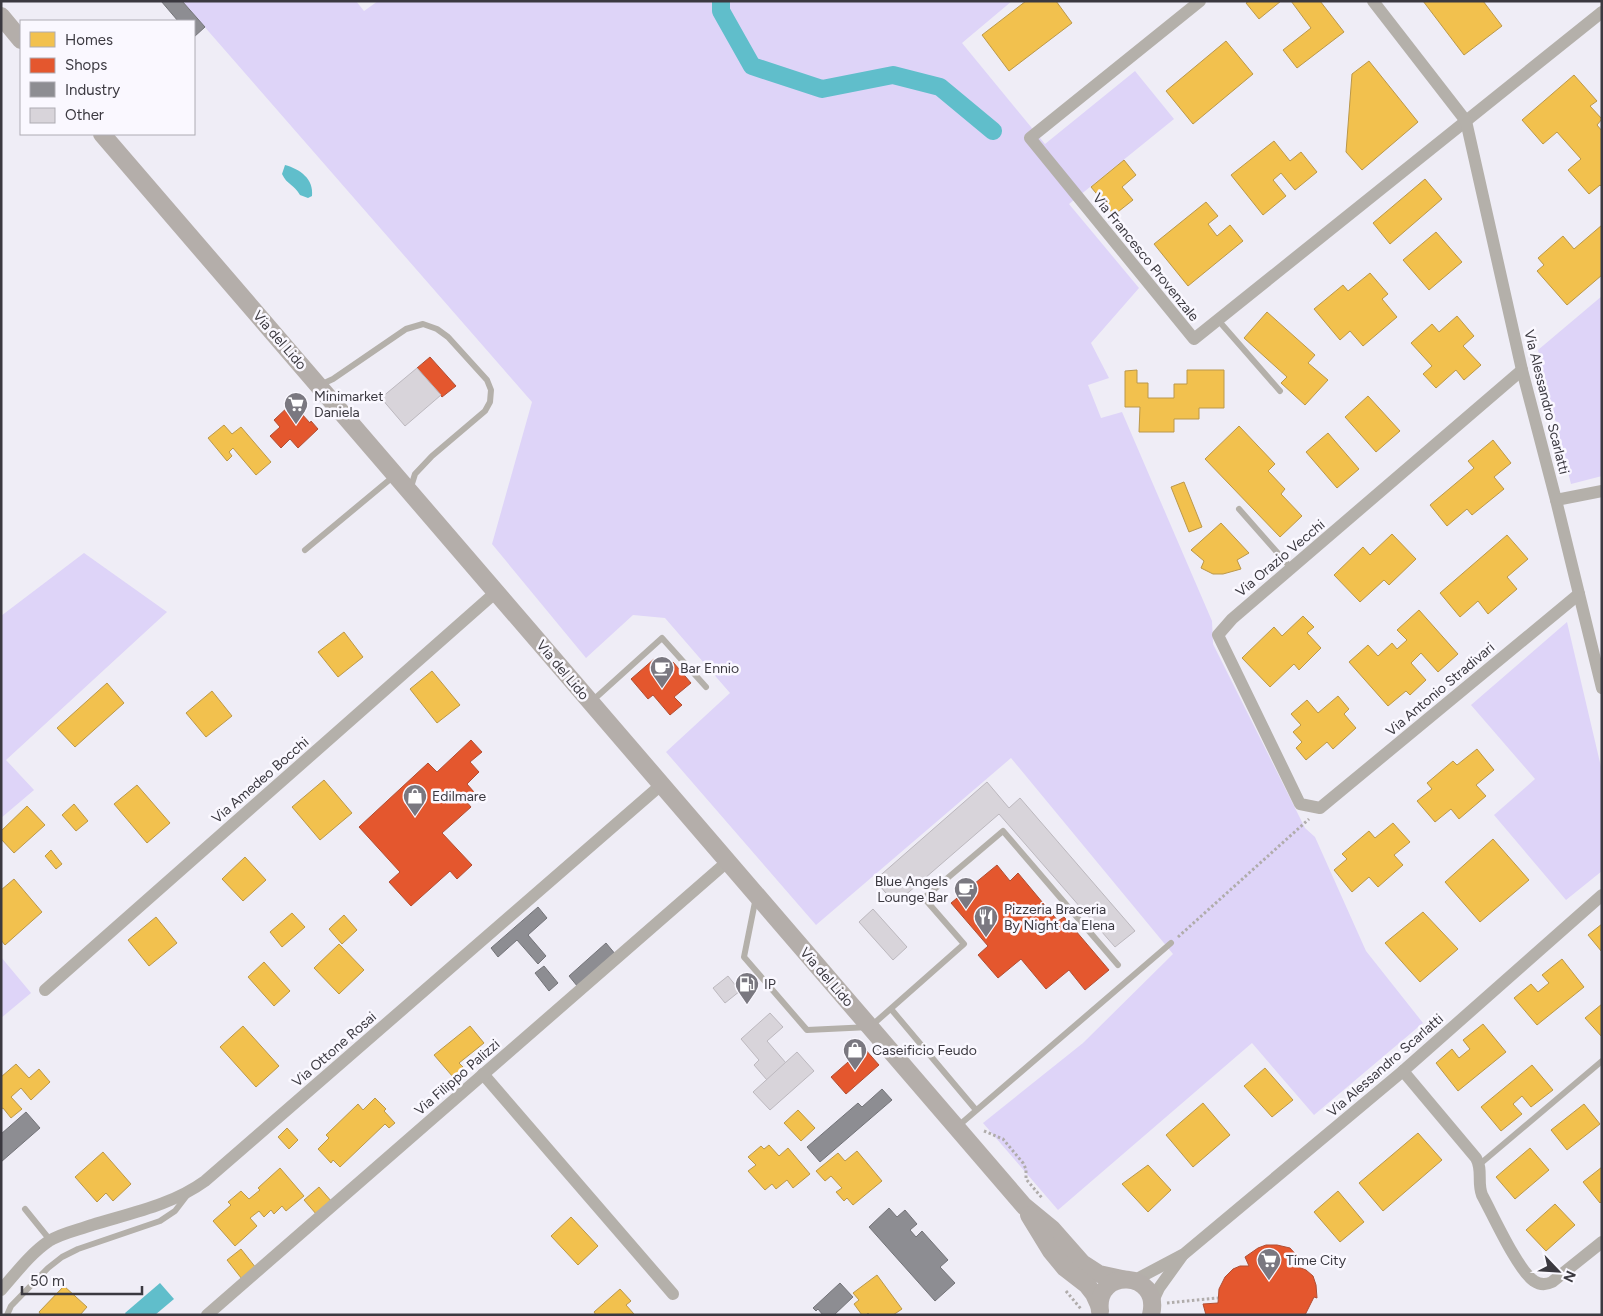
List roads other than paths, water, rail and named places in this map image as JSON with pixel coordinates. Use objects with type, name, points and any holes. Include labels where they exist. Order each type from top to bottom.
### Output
[{"type":"main road","points":[[1,16],[20,39]]},
{"type":"main road","name":"Via del Lido","points":[[103,135],[1024,1206],[1052,1228],[1082,1263],[1099,1274],[1128,1280]]},
{"type":"main road","name":"Via del Lido","points":[[1024,1206],[1050,1251],[1065,1268],[1094,1294],[1095,1311]]},
{"type":"main road","points":[[1095,1311],[1106,1288],[1113,1282],[1128,1280],[1147,1288],[1156,1307]]},
{"type":"street","name":"Via Francesco Provenzale","points":[[1200,1],[1030,138],[1194,339],[1602,12]]},
{"type":"street","points":[[1373,1],[1466,121]]},
{"type":"street","name":"Via Alessandro Scarlatti","points":[[1466,121],[1522,370],[1602,688]]},
{"type":"street","name":"Via Orazio Vecchi","points":[[1320,808],[1300,804],[1218,635],[1232,618],[1522,370]]},
{"type":"street","points":[[1556,500],[1602,490]]},
{"type":"street","name":"Via Amedeo Bocchi","points":[[45,990],[496,592]]},
{"type":"street","name":"Via Antonio Stradivari","points":[[1320,808],[1579,594]]},
{"type":"street","name":"Via Ottone Rosai","points":[[1,1290],[35,1253],[50,1240],[167,1202],[190,1191],[212,1175],[661,784]]},
{"type":"street","name":"Via Filippo Palizzi","points":[[207,1315],[727,862]]},
{"type":"street","name":"Via Alessandro Scarlatti","points":[[1156,1307],[1159,1288],[1184,1254],[1403,1071],[1602,895]]},
{"type":"street","points":[[1403,1071],[1480,1164],[1479,1187],[1482,1195],[1518,1261],[1534,1281],[1547,1284],[1552,1282],[1602,1242]]},
{"type":"street","points":[[483,1074],[674,1294]]},
{"type":"street","name":"Via Alessandro Scarlatti","points":[[1128,1280],[1184,1254]]},
{"type":"lane","points":[[1218,320],[1280,390]]},
{"type":"lane","points":[[320,386],[406,329],[423,324],[437,329],[448,336],[487,380],[491,390],[490,402],[485,411],[432,456],[415,474],[410,491]]},
{"type":"lane","points":[[305,550],[396,475]]},
{"type":"lane","points":[[1239,509],[1291,568]]},
{"type":"lane","points":[[590,703],[662,638],[706,687]]},
{"type":"lane","points":[[756,896],[744,957],[807,1030],[870,1027],[964,944],[924,898],[1003,831],[1118,964]]},
{"type":"lane","points":[[956,1128],[1171,943]]},
{"type":"lane","points":[[891,1008],[976,1110]]},
{"type":"lane","points":[[1480,1164],[1602,1062]]},
{"type":"lane","points":[[6,1315],[12,1306],[48,1268],[62,1257],[78,1249],[160,1221],[180,1207],[190,1191]]},
{"type":"lane","points":[[25,1209],[50,1240]]},
{"type":"water","points":[[285,165],[296,169],[305,176],[311,185],[312,196],[308,198],[300,195],[286,180],[282,174]]},
{"type":"water","points":[[160,1283],[174,1299],[155,1315],[126,1315],[125,1313]]},
{"type":"waterway","points":[[721,1],[721,11],[752,66],[822,89],[893,75],[940,87],[993,131]]},
{"type":"place","name":"Minimarket Daniela","points":[[296,425]]},
{"type":"place","name":"Bar Ennio","points":[[662,689]]},
{"type":"place","name":"Edilmare","points":[[415,817]]},
{"type":"place","name":"Blue Angels Lounge Bar","points":[[966,910]]},
{"type":"place","name":"Pizzeria Braceria By Night da Elena","points":[[986,938]]},
{"type":"place","name":"IP","points":[[747,1005]]},
{"type":"place","name":"Caseificio Feudo","points":[[855,1071]]},
{"type":"place","name":"Time City","points":[[1269,1281]]}]
